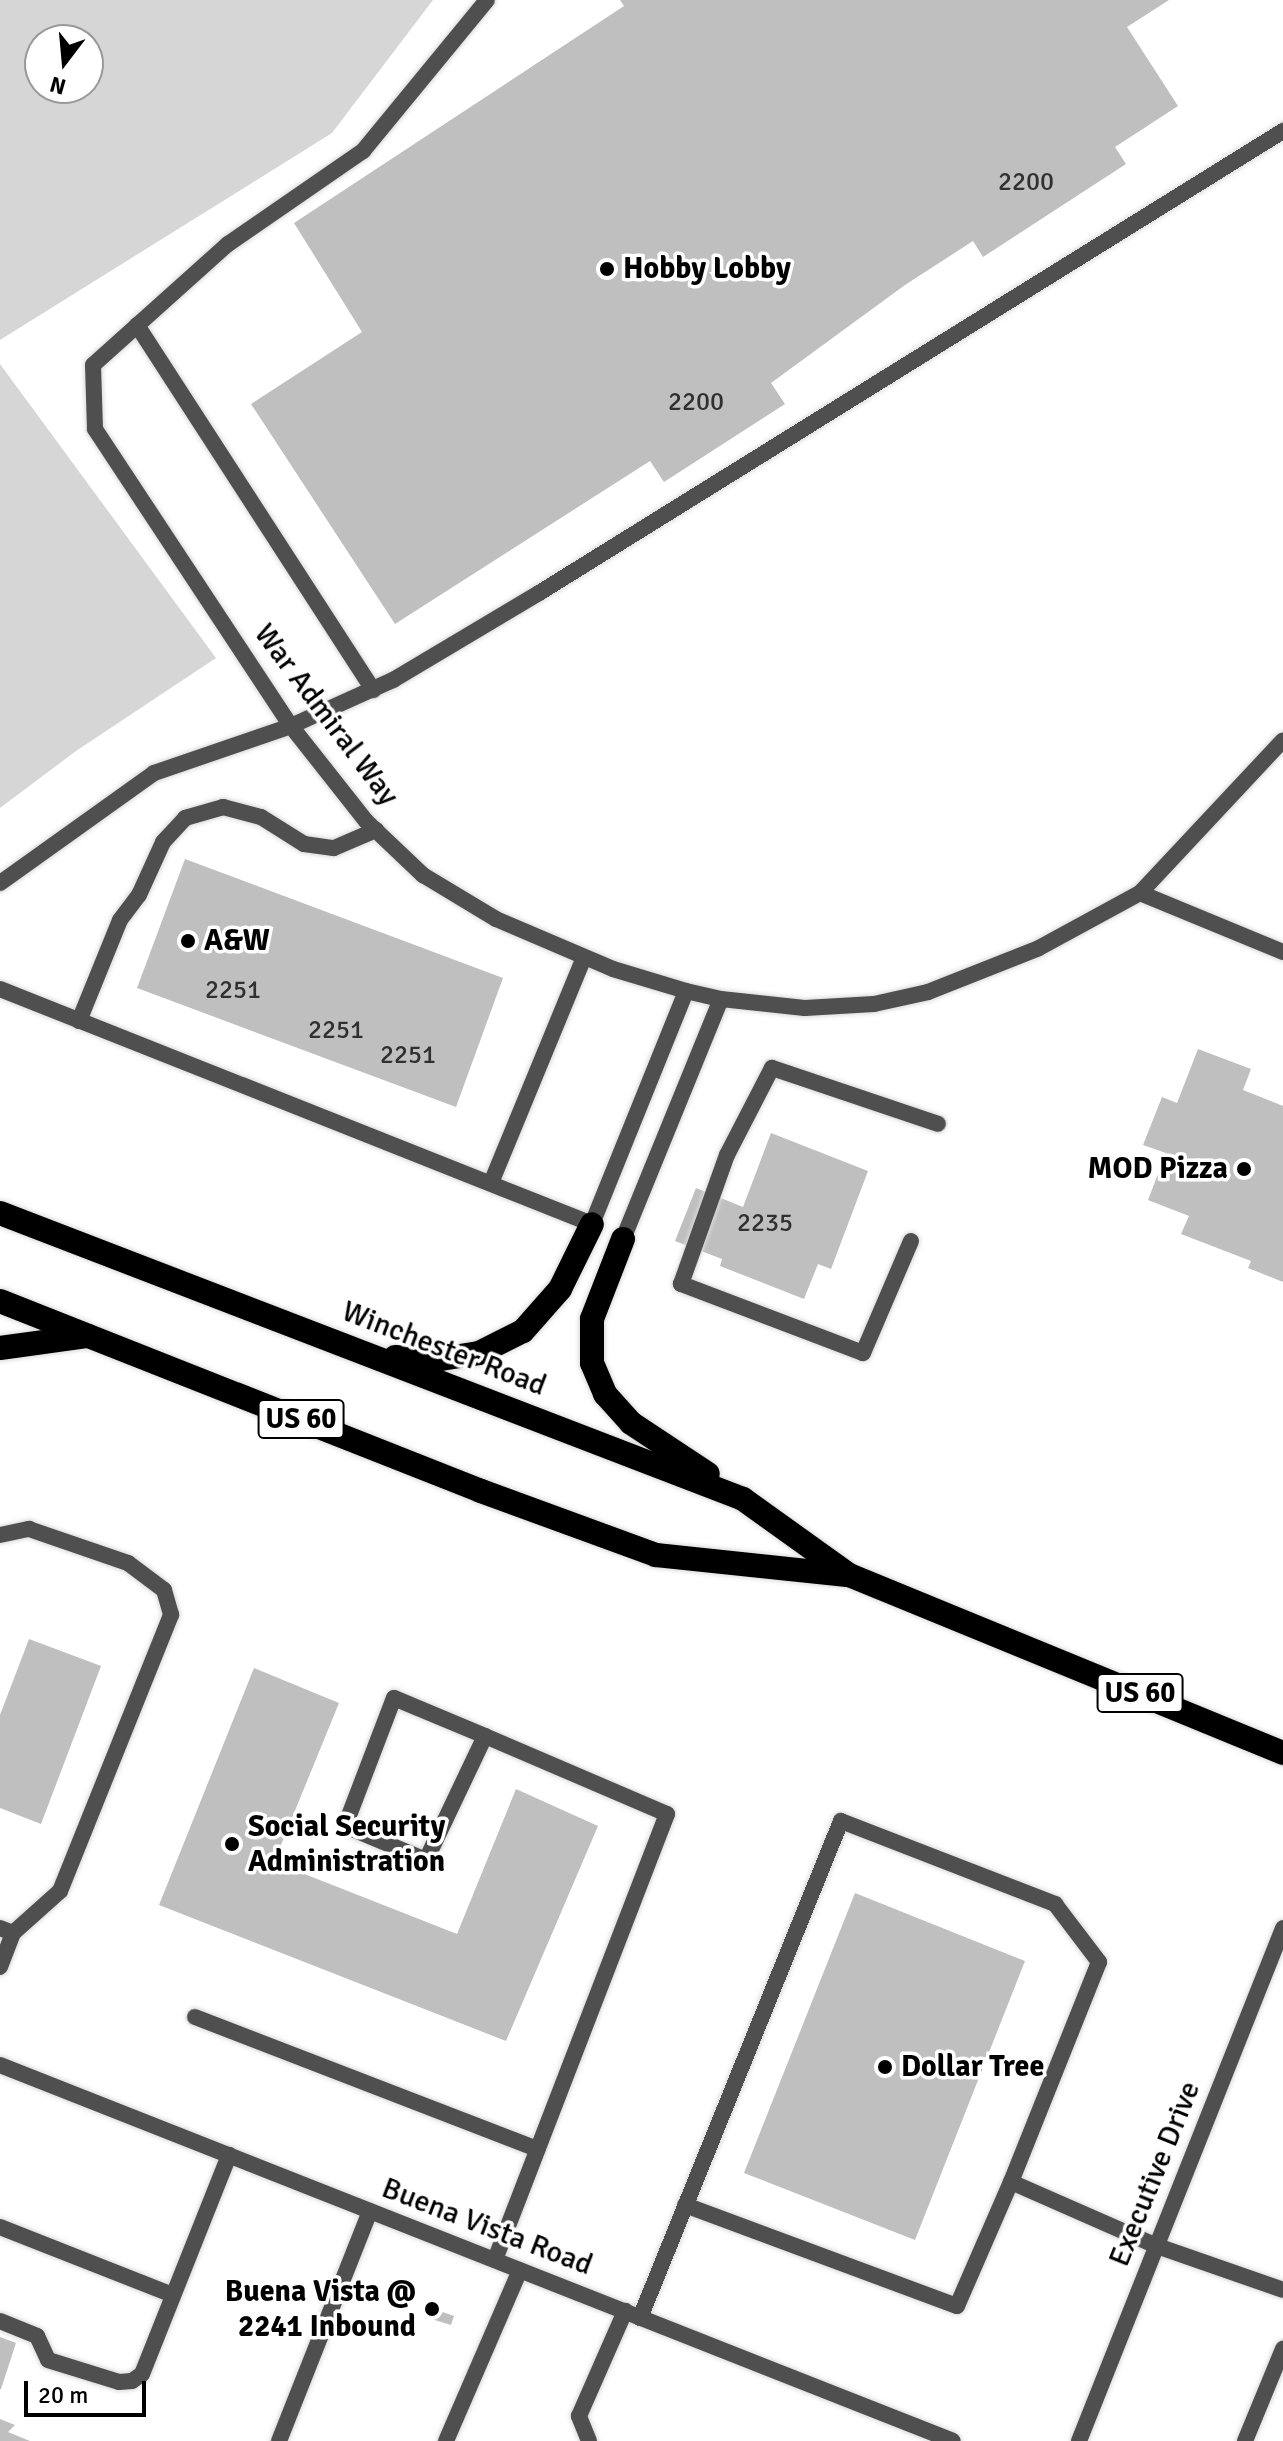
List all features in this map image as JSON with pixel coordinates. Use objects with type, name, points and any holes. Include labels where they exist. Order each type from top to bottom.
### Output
[{"type":"highway","name":"Winchester Road","points":[[0,1213],[743,1499],[849,1575],[1283,1753]]},
{"type":"highway","points":[[372,1356],[441,1359],[479,1353],[523,1331],[560,1289],[592,1224]]},
{"type":"highway","points":[[623,1239],[592,1319],[592,1363],[605,1394],[631,1423],[743,1499]]},
{"type":"highway","name":"Winchester Road","points":[[0,1301],[481,1491],[656,1555],[849,1575]]},
{"type":"highway","points":[[0,1348],[90,1335]]},
{"type":"street","name":"War Admiral Way","points":[[487,0],[363,151],[228,244],[93,365],[95,429],[291,726],[376,830],[423,875],[496,919],[584,957],[686,991],[721,999],[805,1008],[874,1004],[928,992],[1039,948],[1140,893],[1283,740]]},
{"type":"street","points":[[0,883],[154,773],[291,726],[373,690],[539,593],[1283,131]]},
{"type":"street","points":[[137,325],[373,690]]},
{"type":"street","points":[[79,1021],[120,920],[139,895],[163,842],[185,818],[223,807],[261,817],[304,844],[334,848],[376,830]]},
{"type":"street","points":[[1140,893],[1283,952]]},
{"type":"street","points":[[491,1183],[584,957]]},
{"type":"street","points":[[0,989],[592,1224],[686,991]]},
{"type":"street","points":[[623,1239],[721,999]]},
{"type":"street","points":[[911,1241],[863,1353],[681,1284],[727,1155],[772,1068],[938,1124]]},
{"type":"street","points":[[0,1535],[29,1529],[128,1563],[164,1590],[171,1615],[60,1891],[7,1931],[0,1967]]},
{"type":"street","points":[[485,1736],[426,1860],[345,1826],[394,1698],[485,1736],[667,1814],[495,2260]]},
{"type":"street","points":[[589,2441],[579,2416],[685,2205],[841,1821],[1055,1904],[1099,1962],[1011,2182],[957,2306],[685,2205]]},
{"type":"street","name":"Executive Drive","points":[[1079,2441],[1283,1928]]},
{"type":"street","points":[[195,2017],[537,2149]]},
{"type":"street","name":"Buena Vista Road","points":[[0,2065],[953,2441]]},
{"type":"street","points":[[0,2321],[37,2336],[48,2360],[119,2382],[132,2381],[142,2374],[229,2155]]},
{"type":"street","points":[[1011,2182],[1157,2246],[1283,2290]]},
{"type":"street","points":[[279,2441],[370,2211]]},
{"type":"street","points":[[0,2227],[173,2295]]},
{"type":"street","points":[[446,2441],[520,2270]]},
{"type":"street","points":[[1245,2441],[1283,2349]]},
{"type":"shaded area","points":[[0,0],[433,0],[332,133],[0,340]]},
{"type":"shaded area","points":[[0,364],[216,658],[76,751],[0,808]]},
{"type":"building","points":[[620,0],[1169,0],[1127,27],[1178,106],[1115,147],[1126,164],[983,257],[973,241],[905,285],[771,383],[785,404],[664,482],[650,461],[395,624],[251,404],[362,332],[294,223],[624,6]]},
{"type":"building","points":[[185,859],[503,978],[456,1107],[137,988]]},
{"type":"building","points":[[1198,1049],[1251,1069],[1243,1090],[1283,1106],[1283,1282],[1248,1268],[1251,1261],[1181,1234],[1189,1216],[1148,1200],[1166,1153],[1143,1145],[1162,1097],[1177,1103]]},
{"type":"building","points":[[771,1133],[868,1171],[831,1269],[818,1264],[804,1299],[720,1266],[722,1259],[675,1241],[696,1188],[743,1207]]},
{"type":"building","points":[[29,1639],[101,1666],[41,1824],[0,1808],[0,1715]]},
{"type":"building","name":"Social Security Administration","points":[[254,1668],[339,1703],[274,1862],[457,1934],[516,1789],[598,1826],[506,2041],[159,1905]]},
{"type":"building","name":"Dollar Tree","points":[[855,1893],[1025,1961],[915,2240],[744,2173]]},
{"type":"building","points":[[434,2309],[454,2316],[451,2325],[431,2319]]},
{"type":"building","points":[[0,2337],[16,2343],[1,2389],[0,2389]]},
{"type":"building","points":[[0,2419],[15,2425],[8,2432],[30,2441],[0,2441]]},
{"type":"place","name":"Hobby Lobby","points":[[607,269]]},
{"type":"place","name":"A&W","points":[[188,941]]},
{"type":"place","name":"MOD Pizza","points":[[1244,1169]]},
{"type":"place","name":"Social Security Administration","points":[[232,1844]]},
{"type":"place","name":"Dollar Tree","points":[[885,2067]]},
{"type":"place","name":"Buena Vista @ 2241 Inbound","points":[[432,2309]]}]
